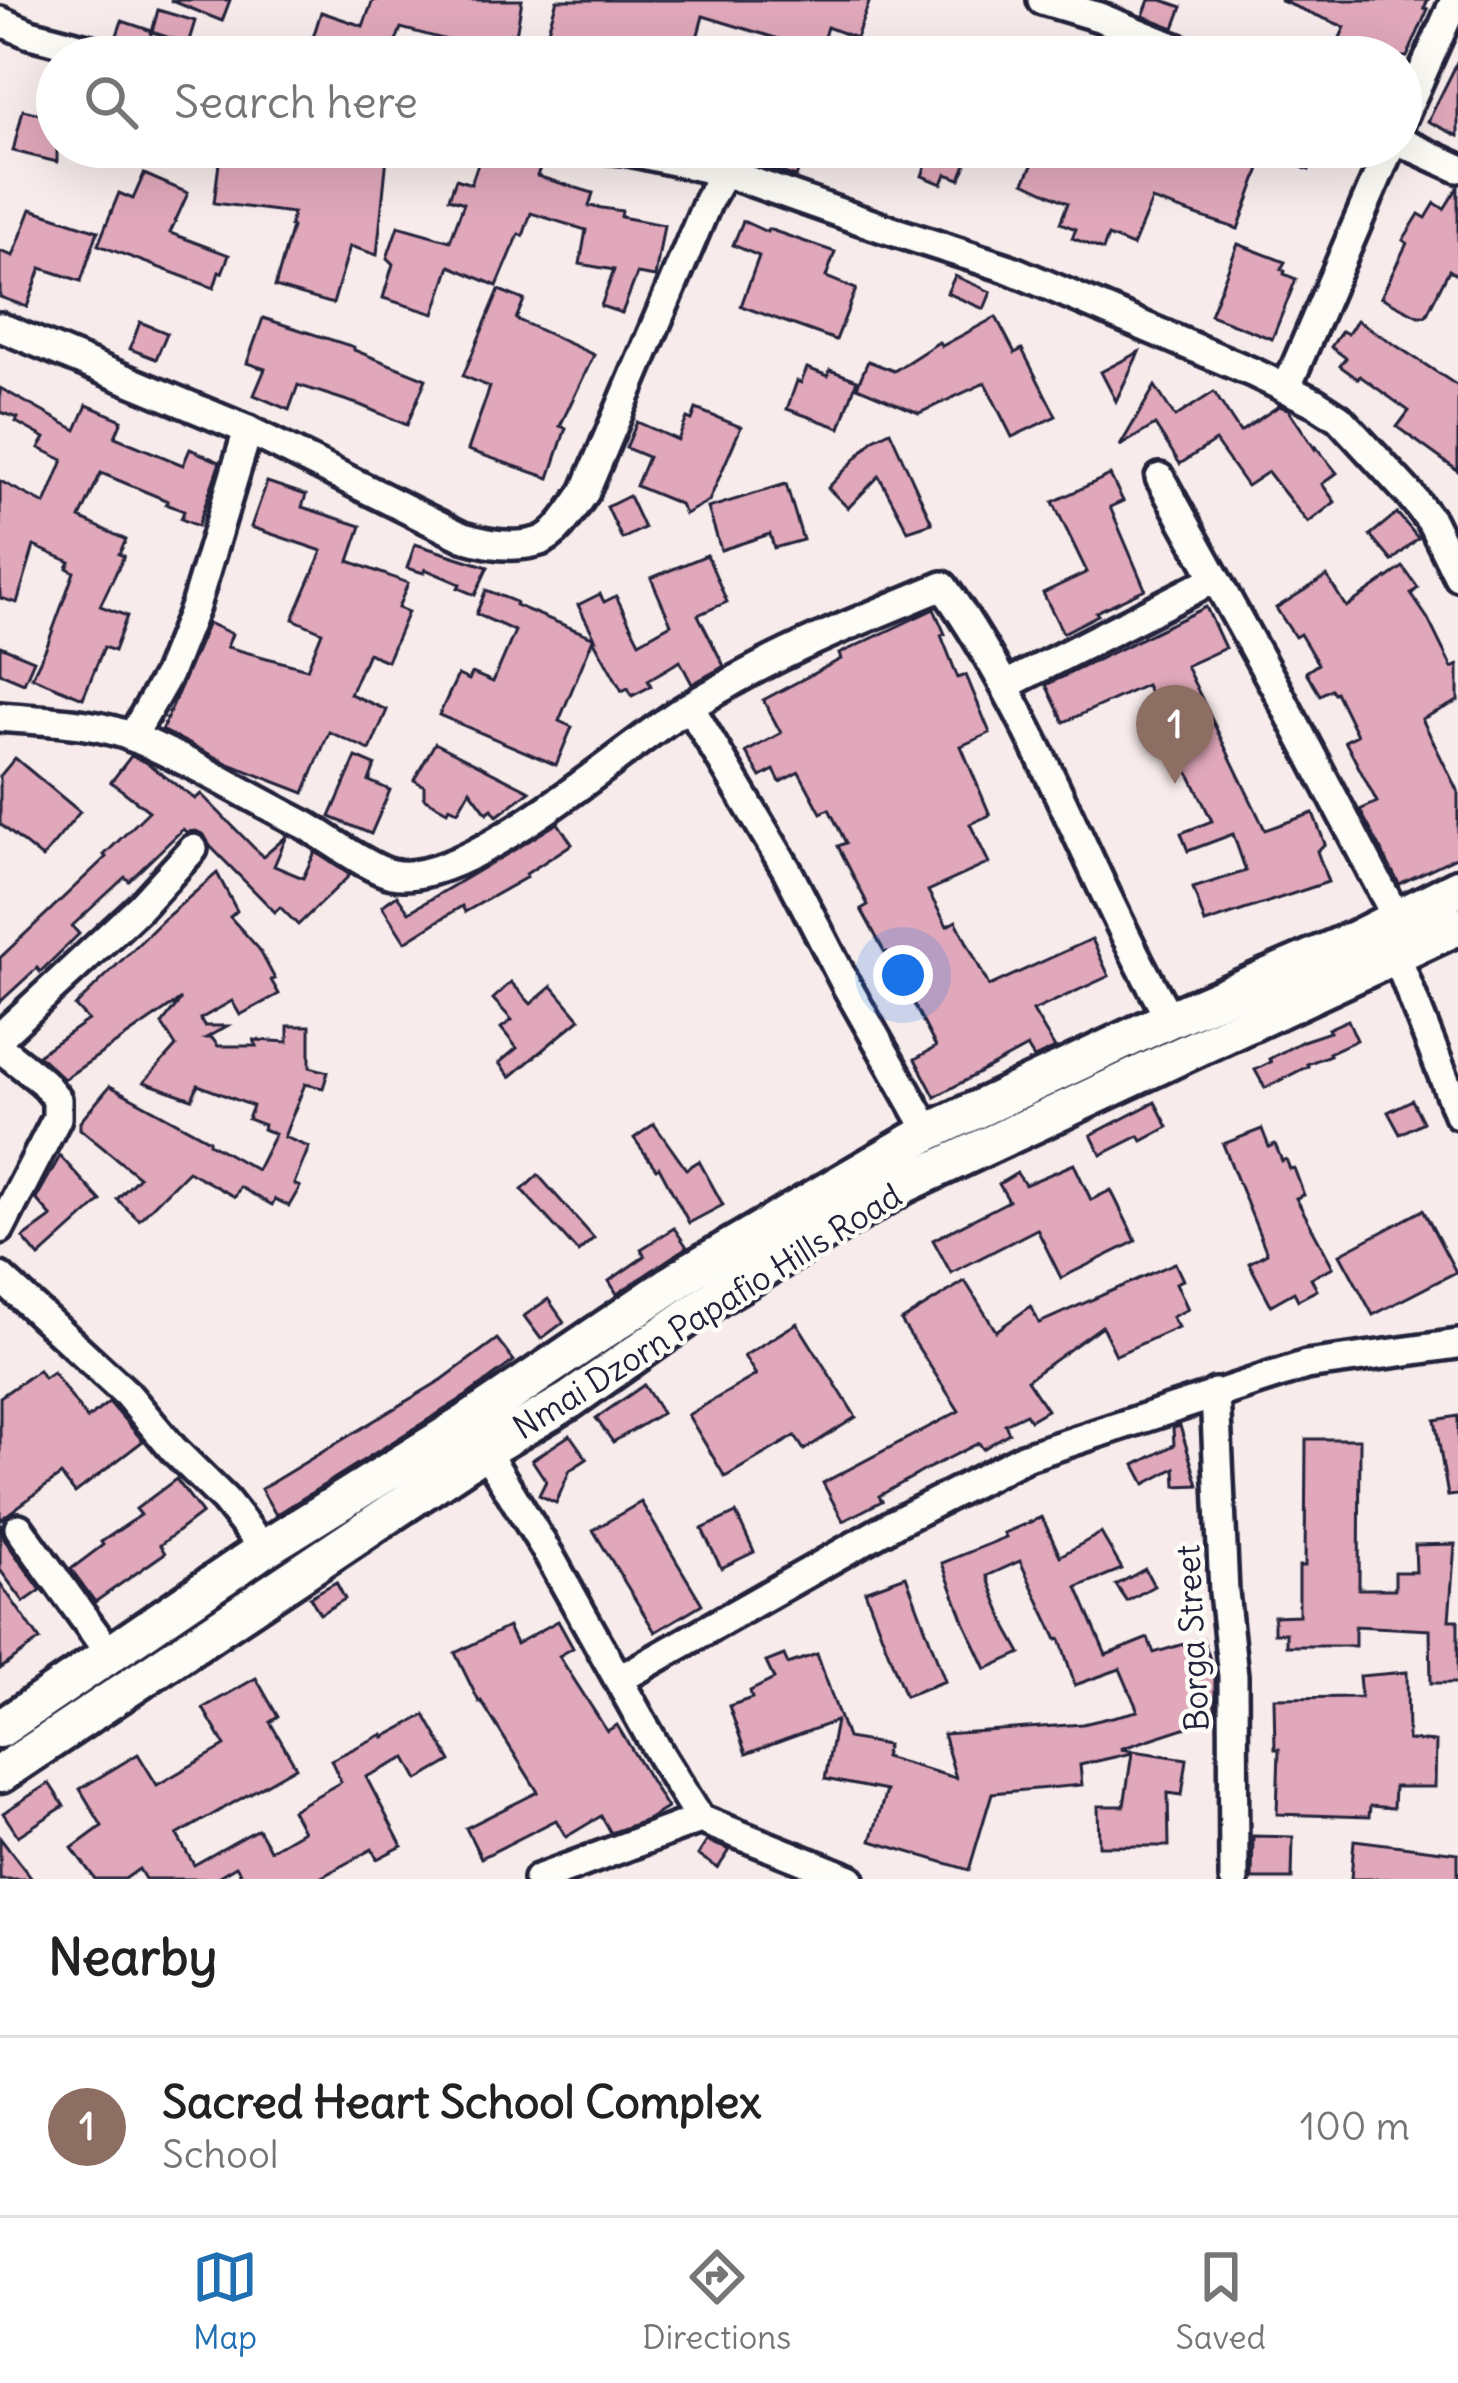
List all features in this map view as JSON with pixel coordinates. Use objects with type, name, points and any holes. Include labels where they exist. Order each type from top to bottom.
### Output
[{"type":"street","points":[[1042,0],[1147,36]]},
{"type":"street","points":[[1422,74],[1455,0]]},
{"type":"street","points":[[0,21],[38,36]]},
{"type":"street","points":[[1422,152],[1458,168]]},
{"type":"street","points":[[706,168],[1007,268],[1286,389],[1339,418],[1364,443],[1431,520],[1458,576]]},
{"type":"street","points":[[1286,389],[1381,168]]},
{"type":"street","points":[[0,327],[248,430],[464,537],[486,544],[543,540],[585,492],[724,172]]},
{"type":"street","points":[[132,736],[168,674],[195,606],[248,430]]},
{"type":"street","points":[[1160,478],[1396,917]]},
{"type":"street","points":[[1006,685],[1214,579]]},
{"type":"street","points":[[0,717],[81,725],[132,736],[326,836],[386,873],[431,873],[491,845],[690,707],[806,644],[943,586],[1006,685],[1170,1019]]},
{"type":"street","points":[[690,707],[787,869],[929,1132]]},
{"type":"street","points":[[0,1037],[139,908],[193,849]]},
{"type":"street","name":"Nmai Dzorn Papafio Hills Road","points":[[0,1774],[476,1436],[694,1269],[929,1132],[1170,1019],[1354,940],[1458,888]]},
{"type":"street","name":"Nmai Dzorn Papafio Hills Road","points":[[0,1729],[265,1549],[476,1436],[570,1400],[718,1296],[905,1184],[1458,926]]},
{"type":"street","points":[[1396,955],[1458,1114]]},
{"type":"street","points":[[0,1048],[57,1099],[57,1118],[0,1229]]},
{"type":"street","points":[[0,1277],[127,1394],[265,1549]]},
{"type":"street","points":[[620,1679],[895,1523],[1025,1457],[1306,1365],[1458,1344]]},
{"type":"street","name":"Borga Street","points":[[1214,1393],[1233,1676],[1234,1879]]},
{"type":"street","points":[[476,1436],[550,1555],[700,1820],[850,1879]]},
{"type":"street","points":[[19,1528],[109,1652]]},
{"type":"street","points":[[538,1879],[700,1820]]},
{"type":"building","points":[[170,0],[230,0],[222,21]]},
{"type":"building","points":[[373,0],[522,0],[516,35],[510,36],[432,36],[401,28],[398,36],[314,36],[321,12],[363,26]]},
{"type":"building","points":[[557,0],[870,0],[857,36],[827,27],[824,36],[769,36],[703,16],[698,36],[546,36]]},
{"type":"building","points":[[1149,0],[1182,7],[1174,28],[1143,16]]},
{"type":"building","points":[[1279,0],[1428,0],[1416,36],[1341,36],[1345,27]]},
{"type":"building","points":[[158,10],[195,21],[190,36],[152,32]]},
{"type":"building","points":[[122,21],[152,31],[151,36],[117,36]]},
{"type":"building","points":[[1458,61],[1458,136],[1428,121]]},
{"type":"building","points":[[23,110],[36,113],[36,157],[13,151]]},
{"type":"building","points":[[218,168],[386,168],[377,255],[350,246],[333,304],[275,287],[293,213],[214,203]]},
{"type":"building","points":[[476,168],[540,168],[537,176],[593,193],[589,206],[664,225],[655,277],[637,274],[622,313],[601,306],[614,270],[580,264],[586,230],[531,213],[497,286],[450,266],[434,314],[383,298],[393,264],[387,258],[398,226],[450,241],[464,203],[449,198],[456,179],[471,184]]},
{"type":"building","points":[[768,168],[799,168],[796,177]]},
{"type":"building","points":[[925,168],[964,168],[960,179],[946,174],[942,184],[922,176]]},
{"type":"building","points":[[1031,168],[1260,168],[1238,229],[1152,200],[1133,246],[1108,236],[1103,250],[1072,238],[1076,229],[1060,223],[1068,203],[1024,182]]},
{"type":"building","points":[[144,174],[188,193],[170,233],[229,255],[214,288],[98,245],[119,193],[133,199]]},
{"type":"building","points":[[1458,187],[1458,276],[1449,270],[1426,316],[1418,316],[1381,297],[1407,243],[1403,240],[1419,214],[1426,218],[1435,203],[1444,209]]},
{"type":"building","points":[[31,209],[98,231],[81,281],[41,268],[27,307],[0,297],[0,251],[13,256]]},
{"type":"building","points":[[743,221],[835,252],[826,277],[856,289],[836,340],[741,306],[759,256],[733,245]]},
{"type":"building","points":[[1238,244],[1285,262],[1284,274],[1296,279],[1272,339],[1210,315]]},
{"type":"building","points":[[955,276],[991,292],[984,309],[947,293]]},
{"type":"building","points":[[499,290],[524,300],[516,319],[594,355],[560,426],[566,428],[549,478],[468,450],[490,387],[463,376]]},
{"type":"building","points":[[996,317],[1015,353],[1022,349],[1056,416],[1012,437],[985,383],[919,413],[857,387],[868,361],[894,371],[939,342],[942,346]]},
{"type":"building","points":[[263,318],[354,347],[426,379],[407,425],[298,385],[289,410],[254,395],[265,369],[247,363]]},
{"type":"building","points":[[1357,320],[1458,386],[1458,471],[1397,427],[1409,411],[1340,366],[1346,358],[1331,347]]},
{"type":"building","points":[[140,322],[167,333],[156,359],[130,349]]},
{"type":"building","points":[[1139,352],[1116,401],[1101,372]]},
{"type":"building","points":[[807,368],[857,380],[840,428],[787,409]]},
{"type":"building","points":[[1155,386],[1175,417],[1214,392],[1240,432],[1279,406],[1288,409],[1337,473],[1322,484],[1335,502],[1308,523],[1268,472],[1247,486],[1215,441],[1180,464],[1155,425],[1120,446]]},
{"type":"building","points":[[0,388],[76,430],[87,405],[122,420],[115,437],[183,465],[190,449],[220,462],[198,526],[181,519],[184,511],[166,504],[168,501],[101,473],[80,518],[126,540],[119,554],[124,556],[100,606],[127,616],[114,651],[104,647],[83,698],[32,677],[74,572],[67,568],[70,562],[34,546],[17,603],[0,598],[0,481],[45,504],[63,460],[39,448],[45,438],[16,422],[18,418],[0,412]]},
{"type":"building","points":[[696,409],[741,427],[709,501],[685,514],[680,504],[636,486],[648,457],[626,448],[637,422],[678,440]]},
{"type":"building","points":[[890,431],[932,523],[908,531],[879,476],[848,508],[828,488],[874,439]]},
{"type":"building","points":[[1110,475],[1123,501],[1110,507],[1145,589],[1063,633],[1043,593],[1087,572],[1053,502]]},
{"type":"building","points":[[267,482],[306,495],[302,507],[361,526],[349,561],[408,583],[398,608],[408,612],[387,661],[368,653],[350,694],[387,710],[370,750],[329,732],[304,793],[229,764],[162,730],[208,623],[232,634],[227,647],[307,669],[322,632],[293,619],[322,551],[251,527]]},
{"type":"building","points":[[786,484],[803,540],[774,548],[770,534],[721,550],[708,508]]},
{"type":"building","points":[[629,496],[644,528],[622,539],[607,507]]},
{"type":"building","points":[[1397,513],[1418,538],[1392,561],[1370,535]]},
{"type":"building","points":[[415,544],[488,567],[475,595],[425,569],[424,573],[407,568]]},
{"type":"building","points":[[707,555],[727,602],[698,615],[724,666],[719,669],[692,684],[680,661],[632,696],[628,688],[622,691],[593,639],[559,721],[572,727],[556,765],[439,715],[458,675],[469,680],[472,673],[493,682],[515,631],[476,614],[486,590],[595,638],[578,605],[600,594],[604,602],[616,596],[639,642],[671,624],[651,578]]},
{"type":"building","points":[[1403,567],[1418,588],[1411,594],[1452,668],[1458,665],[1458,701],[1422,719],[1458,792],[1458,856],[1399,884],[1360,810],[1377,802],[1345,741],[1357,735],[1336,692],[1331,689],[1320,695],[1306,672],[1318,664],[1300,634],[1295,637],[1276,608],[1327,576],[1346,607]]},
{"type":"building","points":[[1206,607],[1225,648],[1186,666],[1265,830],[1313,813],[1325,844],[1317,851],[1328,882],[1205,923],[1193,888],[1246,871],[1233,834],[1188,851],[1181,833],[1212,821],[1146,685],[1064,722],[1046,685]]},
{"type":"building","points":[[934,609],[958,678],[966,675],[990,733],[961,746],[990,815],[970,824],[989,863],[928,891],[947,926],[956,921],[989,986],[1092,939],[1109,976],[1033,1011],[1055,1048],[1034,1058],[1027,1047],[935,1097],[915,1059],[936,1047],[861,909],[868,905],[838,846],[846,843],[829,809],[821,813],[799,772],[780,782],[774,770],[761,777],[746,752],[781,733],[763,700],[841,659],[839,654]]},
{"type":"building","points":[[0,646],[34,660],[24,683],[0,673]]},
{"type":"building","points":[[435,743],[530,791],[497,816],[492,809],[487,813],[470,790],[458,811],[449,807],[447,811],[424,798],[424,786],[414,780]]},
{"type":"building","points":[[131,756],[195,799],[201,794],[263,857],[287,836],[274,866],[303,878],[315,852],[350,875],[298,925],[280,907],[275,912],[204,835],[183,829],[129,881],[125,877],[72,926],[79,934],[0,1002],[0,958],[149,811],[111,782]]},
{"type":"building","points":[[356,757],[375,765],[369,781],[390,790],[371,834],[330,817]]},
{"type":"building","points":[[15,758],[80,812],[42,858],[0,824],[0,776]]},
{"type":"building","points":[[558,823],[572,844],[527,877],[465,912],[462,906],[405,942],[382,906],[397,895],[409,912]]},
{"type":"building","points":[[217,873],[237,911],[230,917],[259,949],[279,994],[240,1015],[232,1001],[200,1019],[205,1026],[227,1026],[206,1038],[218,1046],[257,1046],[254,1040],[288,1042],[288,1026],[310,1026],[310,1067],[328,1072],[323,1088],[305,1084],[284,1137],[309,1147],[294,1184],[300,1187],[289,1206],[275,1199],[272,1205],[240,1187],[235,1197],[188,1171],[139,1220],[117,1199],[139,1177],[80,1129],[80,1122],[110,1086],[257,1170],[275,1134],[248,1119],[253,1106],[198,1085],[192,1099],[144,1082],[176,1046],[162,1024],[181,999],[64,1079],[38,1055],[88,1020],[75,1006]]},
{"type":"building","points":[[511,982],[531,1004],[552,986],[580,1019],[510,1077],[499,1063],[517,1048],[501,1028],[512,1020],[493,999]]},
{"type":"building","points":[[1348,1020],[1357,1040],[1265,1088],[1255,1070]]},
{"type":"building","points":[[1412,1100],[1423,1122],[1400,1134],[1388,1112]]},
{"type":"building","points":[[1155,1102],[1168,1127],[1101,1155],[1091,1135]]},
{"type":"building","points":[[654,1124],[686,1169],[699,1161],[723,1205],[689,1223],[659,1167],[634,1138]]},
{"type":"building","points":[[1262,1129],[1269,1147],[1275,1144],[1282,1161],[1286,1159],[1290,1169],[1294,1168],[1304,1195],[1296,1198],[1333,1267],[1311,1278],[1317,1290],[1298,1300],[1294,1292],[1271,1305],[1249,1263],[1267,1253],[1223,1144]]},
{"type":"building","points":[[60,1156],[101,1201],[39,1257],[23,1238],[52,1217],[36,1199]]},
{"type":"building","points":[[1074,1164],[1091,1200],[1111,1190],[1136,1241],[1061,1278],[1037,1229],[951,1273],[933,1240],[1009,1201],[999,1184],[1017,1173],[1025,1185]]},
{"type":"building","points":[[538,1175],[594,1238],[578,1252],[522,1190]]},
{"type":"building","points":[[1423,1210],[1456,1272],[1373,1315],[1340,1254]]},
{"type":"building","points":[[674,1228],[687,1247],[617,1294],[609,1281],[645,1256],[641,1249]]},
{"type":"building","points":[[1175,1263],[1183,1280],[1176,1283],[1188,1309],[1172,1317],[1178,1327],[1116,1355],[1102,1326],[1027,1380],[1047,1410],[1030,1420],[1026,1414],[1005,1424],[1009,1433],[983,1449],[979,1443],[927,1469],[843,1521],[823,1483],[959,1411],[901,1321],[965,1281],[996,1331],[1031,1306],[1039,1323]]},
{"type":"building","points":[[548,1299],[564,1322],[541,1339],[524,1316]]},
{"type":"building","points":[[797,1323],[856,1417],[804,1450],[795,1436],[725,1477],[688,1415],[756,1375],[744,1356]]},
{"type":"building","points":[[497,1339],[514,1361],[276,1515],[261,1489],[443,1379]]},
{"type":"building","points":[[39,1370],[44,1378],[53,1372],[87,1419],[109,1402],[143,1441],[75,1493],[61,1475],[0,1520],[0,1397]]},
{"type":"building","points":[[644,1385],[662,1413],[613,1442],[596,1418]]},
{"type":"building","points":[[1458,1416],[1458,1495],[1448,1496],[1435,1420]]},
{"type":"building","points":[[1180,1426],[1198,1485],[1176,1486],[1175,1468],[1145,1484],[1135,1465],[1174,1445],[1173,1428]]},
{"type":"building","points":[[570,1435],[587,1459],[570,1470],[556,1503],[539,1495],[546,1481],[532,1460]]},
{"type":"building","points":[[1306,1439],[1360,1439],[1359,1589],[1395,1589],[1395,1572],[1416,1572],[1415,1545],[1455,1544],[1449,1620],[1458,1620],[1458,1683],[1431,1683],[1430,1630],[1355,1626],[1355,1646],[1286,1646],[1286,1633],[1274,1633],[1274,1616],[1299,1615],[1299,1566],[1305,1566]]},
{"type":"building","points":[[176,1479],[202,1513],[160,1545],[165,1553],[95,1602],[71,1569],[141,1515],[136,1509]]},
{"type":"building","points":[[641,1502],[702,1604],[655,1632],[593,1530]]},
{"type":"building","points":[[736,1513],[754,1552],[721,1568],[702,1529]]},
{"type":"building","points":[[1042,1517],[1060,1556],[1101,1533],[1122,1569],[1077,1587],[1106,1655],[1148,1638],[1154,1653],[1203,1638],[1215,1675],[1215,1718],[1120,1749],[1187,1759],[1182,1795],[1168,1793],[1169,1846],[1099,1846],[1098,1806],[1124,1806],[1132,1753],[1080,1765],[1082,1785],[992,1793],[969,1870],[871,1841],[886,1791],[825,1779],[836,1721],[746,1754],[729,1706],[752,1698],[750,1691],[774,1679],[766,1662],[784,1655],[788,1664],[817,1654],[847,1738],[887,1745],[884,1757],[956,1778],[943,1734],[1083,1724],[1138,1711],[1120,1669],[1075,1685],[1060,1639],[1020,1561],[987,1576],[1021,1653],[986,1669],[942,1563]]},
{"type":"building","points":[[0,1523],[4,1539],[41,1590],[24,1602],[0,1570]]},
{"type":"building","points":[[1145,1569],[1154,1586],[1127,1601],[1116,1585]]},
{"type":"building","points":[[906,1576],[945,1681],[905,1696],[865,1591]]},
{"type":"building","points":[[336,1582],[345,1599],[320,1614],[310,1597]]},
{"type":"building","points":[[0,1583],[40,1640],[0,1669]]},
{"type":"building","points":[[558,1621],[573,1648],[559,1656],[607,1731],[617,1725],[667,1808],[611,1833],[601,1816],[566,1837],[556,1820],[481,1858],[466,1828],[538,1792],[479,1702],[455,1653],[508,1627],[516,1644]]},
{"type":"building","points":[[1407,1672],[1408,1740],[1436,1742],[1435,1787],[1394,1787],[1393,1808],[1370,1806],[1369,1817],[1277,1814],[1279,1749],[1275,1749],[1274,1698],[1361,1697],[1359,1676]]},
{"type":"building","points":[[256,1678],[278,1717],[270,1722],[296,1767],[177,1835],[194,1865],[258,1829],[270,1850],[303,1831],[292,1810],[341,1782],[331,1760],[425,1715],[451,1761],[418,1780],[406,1758],[366,1777],[402,1846],[377,1859],[372,1849],[318,1879],[244,1879],[236,1866],[214,1879],[145,1879],[139,1869],[125,1879],[95,1879],[72,1848],[102,1826],[80,1789],[138,1754],[157,1785],[225,1746],[203,1708]]},
{"type":"building","points":[[49,1783],[64,1806],[18,1836],[3,1813]]},
{"type":"building","points":[[1253,1836],[1293,1837],[1292,1879],[1252,1879]]},
{"type":"building","points":[[0,1838],[32,1879],[0,1879]]},
{"type":"building","points":[[1354,1840],[1458,1853],[1458,1879],[1351,1879]]},
{"type":"building","points":[[707,1841],[730,1850],[718,1868],[698,1855]]},
{"type":"place","name":"Sacred Heart School Complex","points":[[1175,784]]}]
